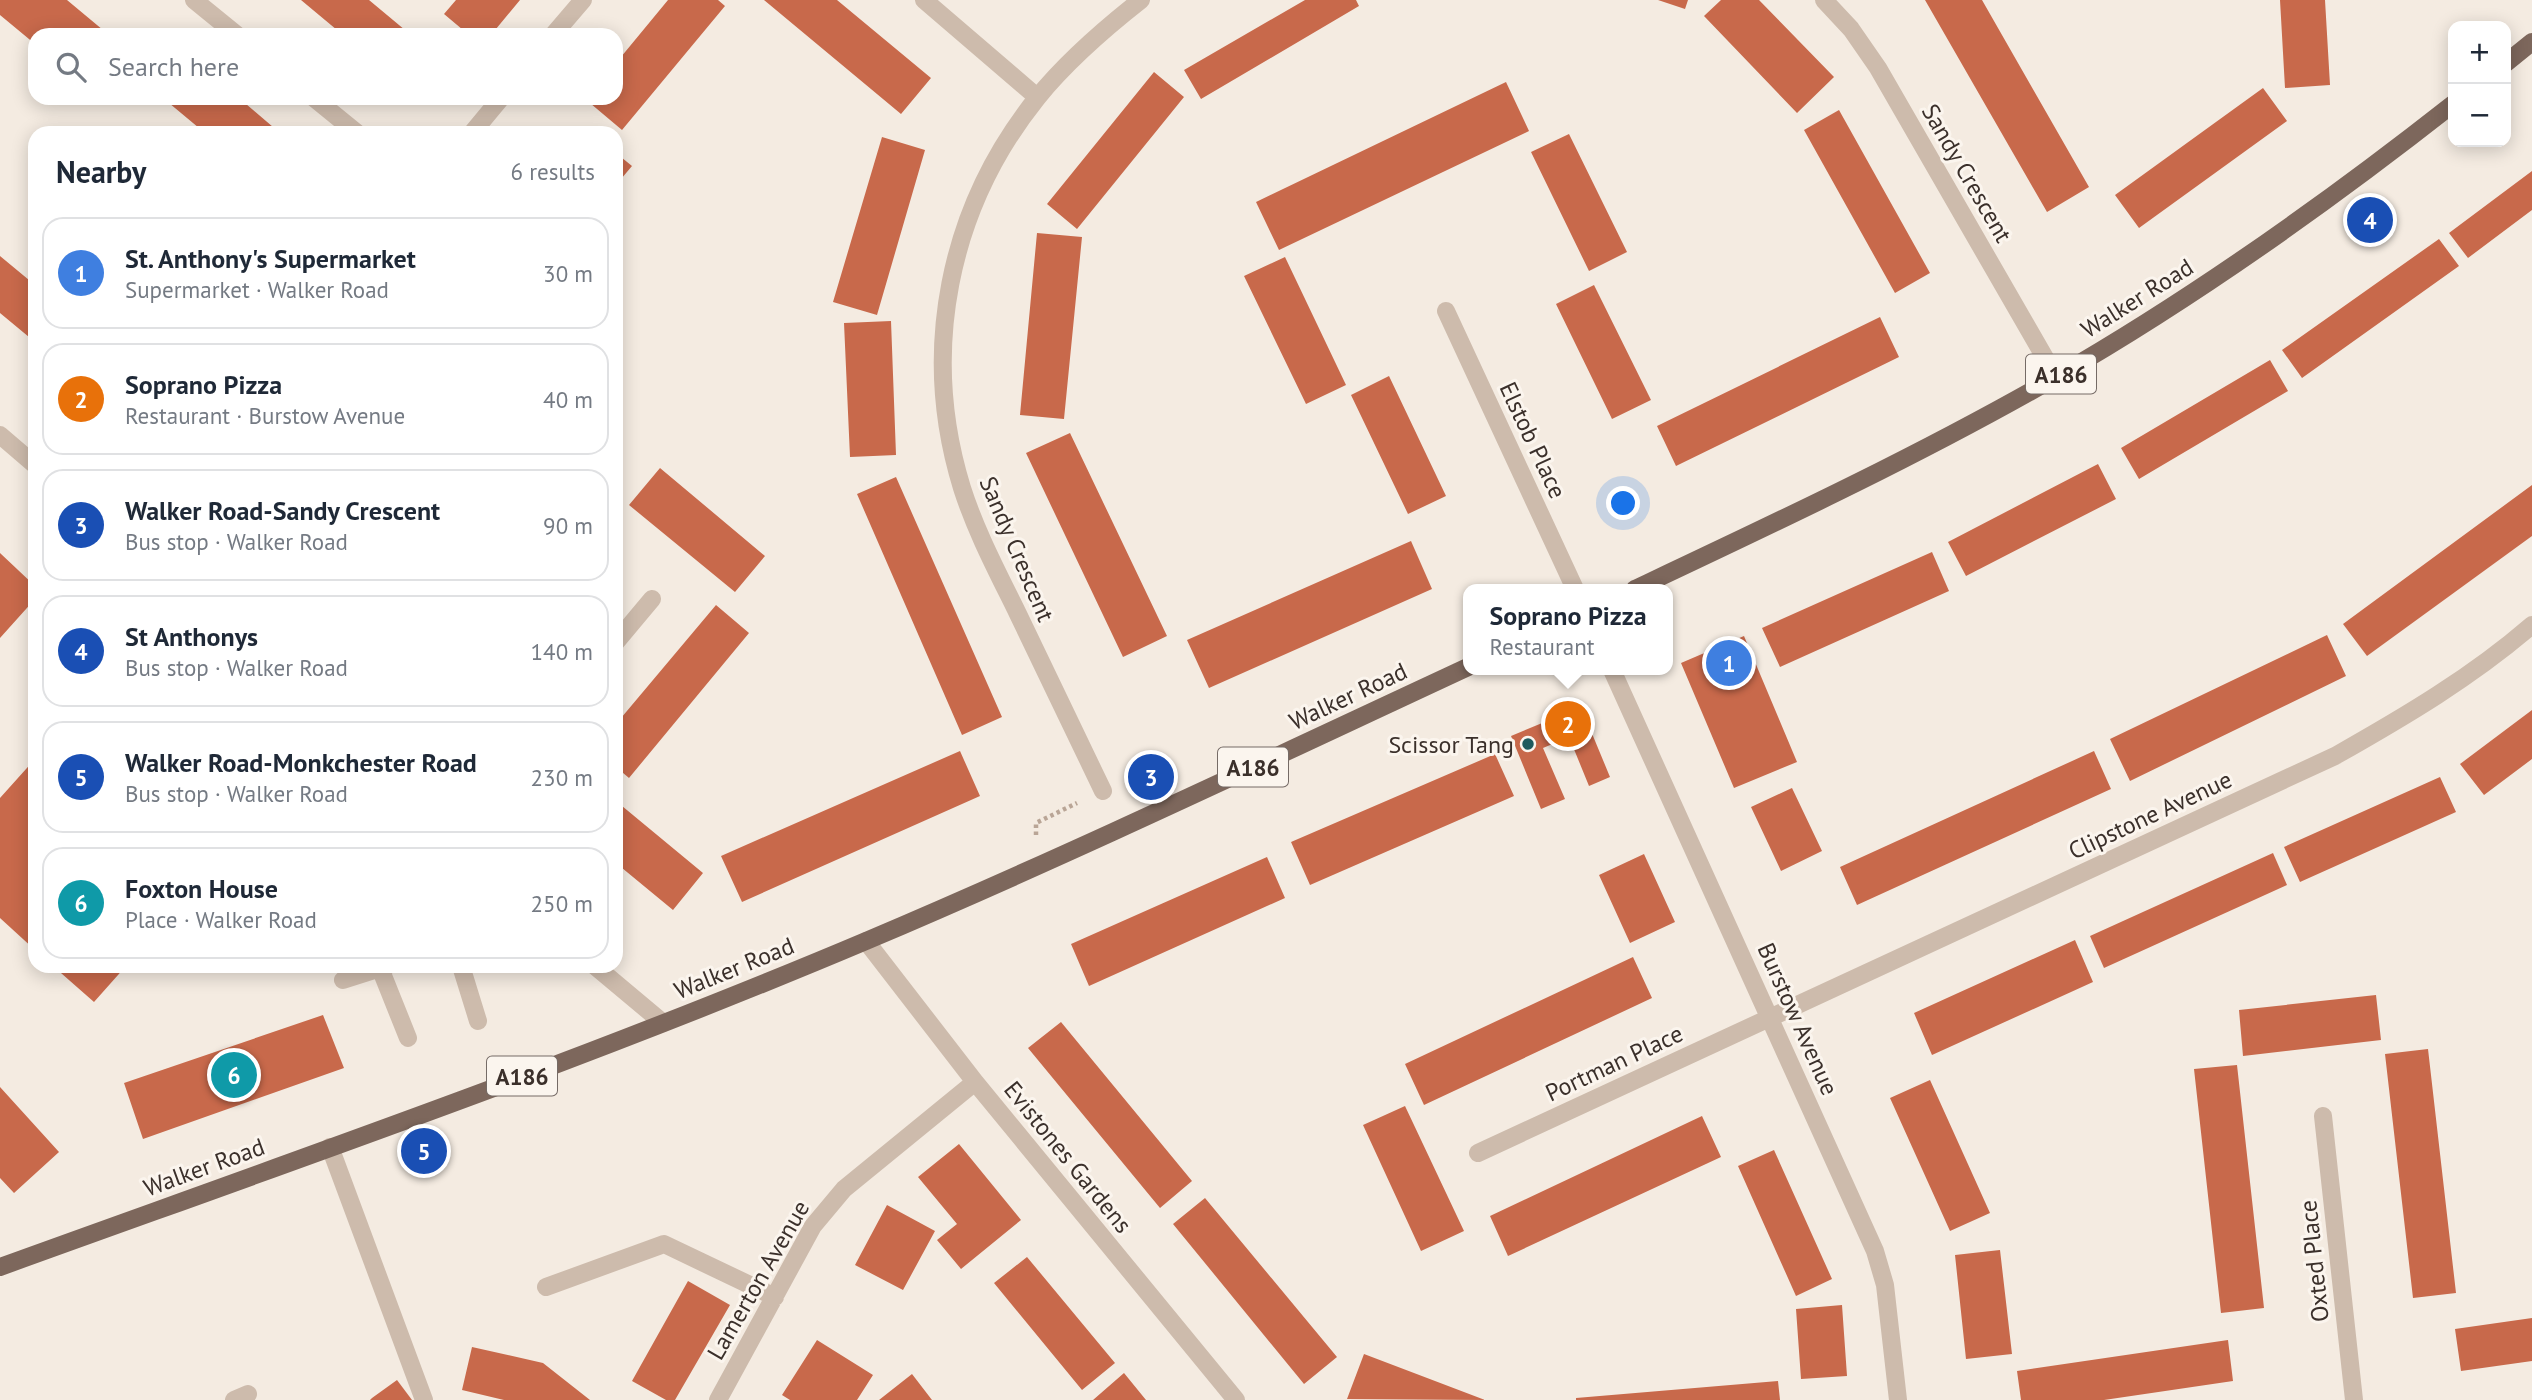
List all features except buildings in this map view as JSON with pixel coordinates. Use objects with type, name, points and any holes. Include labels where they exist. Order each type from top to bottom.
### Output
[{"type":"main road","points":[[2511,59],[2532,42]]},
{"type":"main road","name":"Walker Road","points":[[1645,584],[1924,449],[2056,377],[2136,329],[2241,260],[2316,208],[2448,108]]},
{"type":"main road","name":"Walker Road","points":[[0,1267],[663,1023],[866,941],[1173,804],[1463,669]]},
{"type":"street","points":[[194,0],[228,28]]},
{"type":"street","points":[[559,28],[583,0]]},
{"type":"street","points":[[923,0],[1037,97]]},
{"type":"street","name":"Sandy Crescent","points":[[1103,791],[980,536],[962,488],[951,442],[944,392],[943,337],[947,291],[959,244],[978,191],[1005,142],[1037,97],[1073,59],[1141,0]]},
{"type":"street","name":"Sandy Crescent","points":[[1824,0],[1851,29],[1878,68],[2056,377]]},
{"type":"street","points":[[323,105],[348,126]]},
{"type":"street","points":[[478,126],[495,105]]},
{"type":"street","name":"Elstob Place","points":[[1446,311],[1573,584]]},
{"type":"street","points":[[0,435],[28,459]]},
{"type":"street","points":[[623,634],[652,599]]},
{"type":"street","name":"Clipstone Avenue","points":[[1771,1017],[2335,756],[2458,682],[2532,625]]},
{"type":"street","name":"Burstow Avenue","points":[[1614,675],[1875,1251],[1885,1285],[1898,1400]]},
{"type":"street","name":"Evistones Gardens","points":[[866,941],[975,1082],[1236,1400]]},
{"type":"street","points":[[343,980],[365,973]]},
{"type":"street","points":[[385,973],[408,1038]]},
{"type":"street","points":[[463,973],[478,1021]]},
{"type":"street","points":[[603,973],[663,1023]]},
{"type":"street","name":"Portman Place","points":[[1478,1153],[1771,1017]]},
{"type":"street","name":"Lamerton Avenue","points":[[718,1400],[813,1226],[828,1206],[844,1189],[975,1082]]},
{"type":"street","name":"Oxted Place","points":[[2323,1116],[2354,1400]]},
{"type":"street","points":[[331,1147],[424,1400]]},
{"type":"street","points":[[547,1287],[664,1244],[775,1297]]},
{"type":"place","name":"St Anthonys","points":[[2370,220]]},
{"type":"place","name":"St. Anthony's Supermarket","points":[[1729,663]]},
{"type":"place","name":"Soprano Pizza","points":[[1568,724]]},
{"type":"place","name":"Scissor Tang","points":[[1528,744]]},
{"type":"place","name":"Walker Road-Sandy Crescent","points":[[1151,777]]},
{"type":"place","name":"Foxton House","points":[[234,1075]]},
{"type":"place","name":"Walker Road-Monkchester Road","points":[[424,1151]]}]
